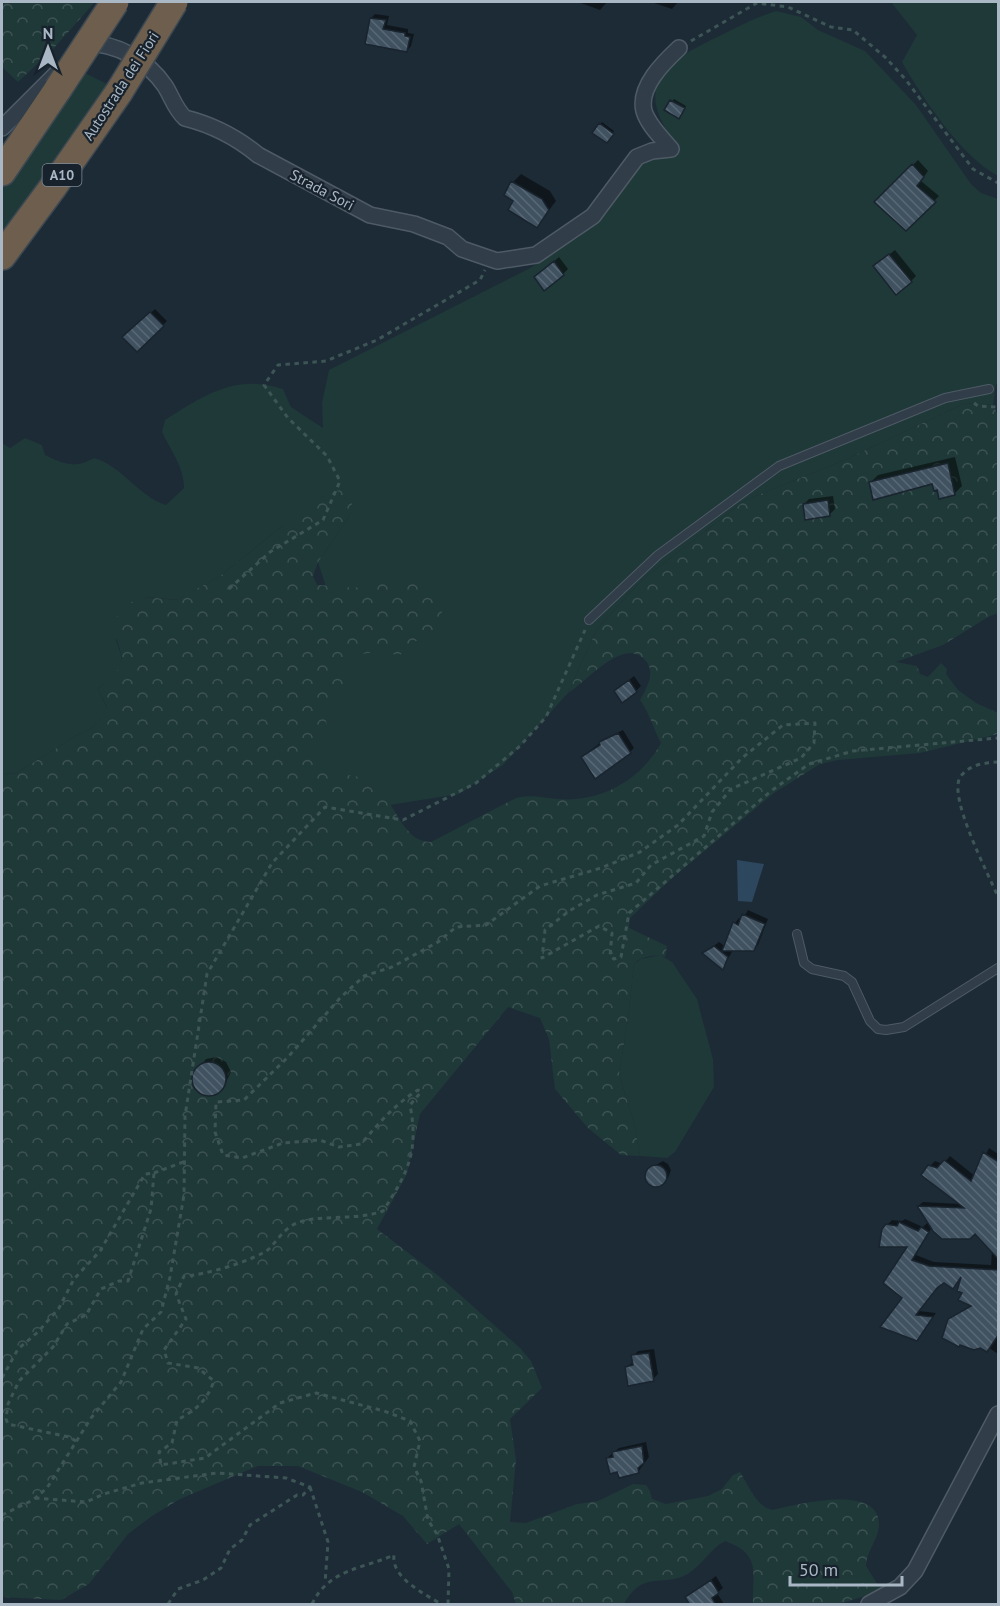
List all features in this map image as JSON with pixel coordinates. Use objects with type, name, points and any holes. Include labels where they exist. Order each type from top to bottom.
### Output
[{"type":"highway","points":[[2,172],[115,2]]},
{"type":"highway","name":"Autostrada dei Fiori","points":[[8,252],[119,92],[174,2]]},
{"type":"street","name":"Strada Sori","points":[[2,128],[22,105],[57,74],[71,51],[86,43],[119,49],[155,73],[185,118],[213,125],[243,142],[267,161],[370,215],[414,224],[448,237],[462,249],[490,260],[536,255],[593,216],[637,157],[652,151],[671,149],[650,122],[644,110],[644,99],[650,82],[662,64],[679,48]]},
{"type":"street","points":[[2,115],[22,105]]},
{"type":"street","points":[[869,1605],[900,1587],[915,1571],[999,1414]]},
{"type":"lane","points":[[589,620],[658,555],[779,466],[945,398],[989,389]]},
{"type":"lane","points":[[796,934],[804,963],[812,969],[844,976],[852,982],[870,1021],[878,1029],[886,1030],[904,1026],[999,968]]},
{"type":"path","points":[[679,48],[757,3],[788,7],[831,27],[853,30],[886,58],[906,80],[973,169],[999,183]]},
{"type":"path","points":[[229,589],[270,552],[323,520],[340,480],[327,456],[288,418],[264,385],[278,365],[326,361],[377,340],[480,280],[490,260]]},
{"type":"path","points":[[965,394],[978,406],[999,407]]},
{"type":"path","points":[[2,1515],[35,1498],[47,1488],[91,1418],[122,1382],[143,1329],[161,1312],[177,1241],[186,1161],[185,1116],[207,974],[272,863],[325,807],[403,820],[476,783],[520,746],[546,717],[589,620]]},
{"type":"path","points":[[448,1605],[449,1569],[437,1534],[428,1520],[421,1481],[414,1467],[420,1441],[410,1422],[384,1411],[316,1393],[280,1403],[205,1458],[161,1465],[159,1452],[172,1443],[177,1420],[196,1410],[208,1396],[214,1381],[198,1368],[168,1363],[164,1350],[186,1318],[176,1294],[184,1276],[214,1272],[269,1249],[278,1237],[297,1223],[370,1216],[383,1211],[412,1158],[414,1127],[410,1105],[421,1092],[418,1090],[398,1104],[361,1144],[339,1147],[320,1140],[284,1143],[242,1158],[224,1155],[215,1132],[216,1102],[244,1100],[281,1065],[340,998],[364,976],[392,967],[438,942],[456,927],[486,925],[540,886],[602,867],[640,852],[678,825],[742,758],[783,725],[815,723],[814,743],[801,758],[731,789],[712,812],[704,836],[651,865],[636,884],[597,895],[565,913],[545,930],[542,958],[599,926],[612,933],[610,956],[614,959],[621,957],[629,913],[771,791],[809,764],[853,751],[999,738]]},
{"type":"path","points":[[999,762],[979,763],[960,776],[956,787],[964,815],[999,897]]},
{"type":"path","points":[[2,1378],[18,1349],[38,1332],[59,1308],[74,1279],[100,1251],[146,1174],[186,1161]]},
{"type":"path","points":[[76,1441],[69,1437],[8,1424],[6,1419],[9,1404],[19,1381],[53,1347],[67,1324],[86,1315],[100,1289],[119,1281],[129,1281],[151,1209],[154,1173]]},
{"type":"path","points":[[35,1498],[86,1503],[104,1494],[142,1483],[217,1473],[286,1478],[310,1486]]},
{"type":"path","points":[[310,1486],[328,1542],[325,1583],[312,1605]]},
{"type":"path","points":[[168,1605],[178,1589],[202,1580],[221,1568],[230,1549],[242,1540],[250,1525],[297,1496],[303,1495],[310,1486]]},
{"type":"path","points":[[325,1583],[348,1571],[394,1555],[393,1560],[406,1582],[441,1605]]},
{"type":"green space","points":[[2,2],[95,2],[54,48],[18,82],[2,67]]},
{"type":"green space","points":[[891,2],[998,2],[998,176],[984,167],[957,141],[911,77],[902,62],[917,35]]},
{"type":"green space","points":[[776,11],[801,17],[818,30],[865,51],[916,105],[971,184],[981,193],[998,199],[998,384],[996,384],[993,405],[965,403],[847,459],[746,500],[643,579],[597,629],[568,693],[503,765],[459,794],[333,814],[320,801],[307,734],[329,596],[318,562],[351,513],[343,491],[324,496],[293,524],[281,527],[219,577],[185,596],[176,600],[145,597],[116,640],[122,664],[117,673],[98,689],[107,708],[99,721],[15,774],[2,773],[2,443],[10,448],[25,438],[42,445],[45,455],[70,464],[94,458],[113,467],[147,495],[166,505],[184,488],[179,466],[162,432],[165,420],[206,395],[235,385],[266,385],[283,389],[291,407],[323,428],[322,403],[329,370],[532,267],[579,237],[607,213],[634,172],[670,136],[660,118],[656,103],[656,90],[660,78],[668,68],[679,58],[709,41]]},
{"type":"green space","points":[[83,72],[111,86],[2,238],[2,186]]},
{"type":"green space","points":[[965,403],[993,405],[998,415],[998,613],[943,645],[896,662],[917,666],[920,674],[928,677],[941,663],[947,669],[946,674],[958,690],[976,703],[998,713],[998,734],[920,753],[838,760],[820,764],[774,793],[671,879],[630,918],[629,928],[667,946],[665,957],[648,956],[634,964],[619,1074],[634,1123],[640,1156],[621,1155],[588,1128],[555,1089],[549,1039],[540,1018],[508,1007],[420,1114],[407,1174],[377,1229],[440,1277],[520,1348],[531,1361],[542,1388],[510,1419],[516,1460],[510,1522],[526,1523],[577,1504],[598,1501],[633,1484],[646,1485],[652,1499],[666,1504],[708,1496],[722,1489],[733,1475],[740,1472],[757,1500],[772,1510],[817,1501],[852,1500],[867,1504],[876,1512],[879,1526],[866,1566],[878,1585],[884,1586],[881,1591],[839,1604],[753,1604],[753,1574],[750,1558],[737,1546],[725,1541],[689,1573],[671,1580],[655,1581],[639,1586],[624,1604],[516,1604],[512,1592],[459,1524],[427,1544],[403,1516],[362,1492],[298,1466],[258,1466],[180,1499],[152,1516],[128,1534],[89,1584],[61,1600],[2,1597],[2,773],[15,774],[88,730],[102,717],[107,707],[98,689],[117,670],[122,659],[114,620],[127,604],[145,597],[176,600],[219,577],[318,500],[354,481],[351,513],[318,562],[313,576],[317,585],[358,587],[404,579],[422,581],[441,596],[442,617],[435,635],[416,641],[400,655],[363,654],[345,666],[348,685],[346,696],[330,708],[326,716],[328,735],[316,751],[313,761],[318,767],[332,773],[355,776],[370,781],[386,797],[412,835],[431,842],[516,798],[589,797],[604,793],[631,778],[653,756],[661,743],[640,700],[650,676],[646,661],[637,654],[627,653],[617,657],[568,693],[597,629],[643,579],[746,500],[847,459]]},
{"type":"green space","points":[[660,955],[672,962],[697,999],[713,1059],[714,1087],[675,1152],[667,1158],[640,1156],[634,1123],[619,1074],[634,964],[641,959]]},
{"type":"water","points":[[737,860],[764,864],[752,902],[738,901]]},
{"type":"building","points":[[370,18],[386,20],[383,29],[405,33],[405,36],[410,37],[407,52],[365,44]]},
{"type":"building","points":[[670,100],[685,108],[679,119],[664,110]]},
{"type":"building","points":[[599,123],[614,134],[607,143],[592,133]]},
{"type":"building","points":[[912,164],[924,177],[917,186],[936,202],[906,231],[874,202]]},
{"type":"building","points":[[511,181],[542,199],[549,210],[537,228],[508,210],[513,201],[504,195]]},
{"type":"building","points":[[889,254],[912,282],[896,295],[873,266]]},
{"type":"building","points":[[554,261],[564,275],[544,291],[534,277]]},
{"type":"building","points":[[150,312],[164,326],[137,352],[122,337]]},
{"type":"building","points":[[948,463],[955,495],[939,499],[937,490],[934,491],[932,484],[873,500],[869,482]]},
{"type":"building","points":[[828,500],[830,516],[805,520],[803,504]]},
{"type":"building","points":[[629,680],[637,692],[622,703],[614,691]]},
{"type":"building","points":[[618,733],[631,753],[595,779],[581,757],[600,745],[599,742]]},
{"type":"building","points":[[742,914],[765,924],[754,951],[722,951],[733,922],[738,925]]},
{"type":"building","points":[[714,946],[728,957],[723,970],[702,953]]},
{"type":"building","points":[[209,1062],[221,1067],[226,1079],[221,1091],[209,1096],[197,1091],[192,1079],[197,1067]]},
{"type":"building","points":[[983,1152],[999,1162],[999,1260],[975,1234],[970,1239],[942,1239],[933,1231],[917,1206],[964,1208],[921,1175],[928,1165],[937,1168],[944,1160],[971,1181]]},
{"type":"building","points":[[656,1165],[666,1172],[667,1176],[660,1186],[656,1187],[646,1180],[645,1176],[652,1166]]},
{"type":"building","points":[[899,1222],[918,1231],[921,1227],[929,1232],[912,1260],[929,1266],[999,1270],[999,1334],[987,1352],[980,1348],[974,1350],[960,1345],[959,1347],[942,1338],[948,1319],[971,1306],[958,1300],[962,1293],[957,1291],[961,1277],[953,1289],[944,1283],[937,1288],[916,1315],[933,1317],[917,1341],[880,1327],[902,1298],[883,1283],[907,1247],[879,1247],[882,1229],[886,1224],[897,1226]]},
{"type":"building","points":[[649,1353],[654,1381],[628,1386],[625,1367],[633,1365],[631,1355]]},
{"type":"building","points":[[642,1446],[644,1463],[638,1468],[639,1473],[619,1478],[617,1472],[610,1474],[606,1458],[613,1457],[612,1452]]},
{"type":"building","points":[[711,1580],[719,1593],[712,1598],[716,1605],[690,1605],[685,1597]]}]
